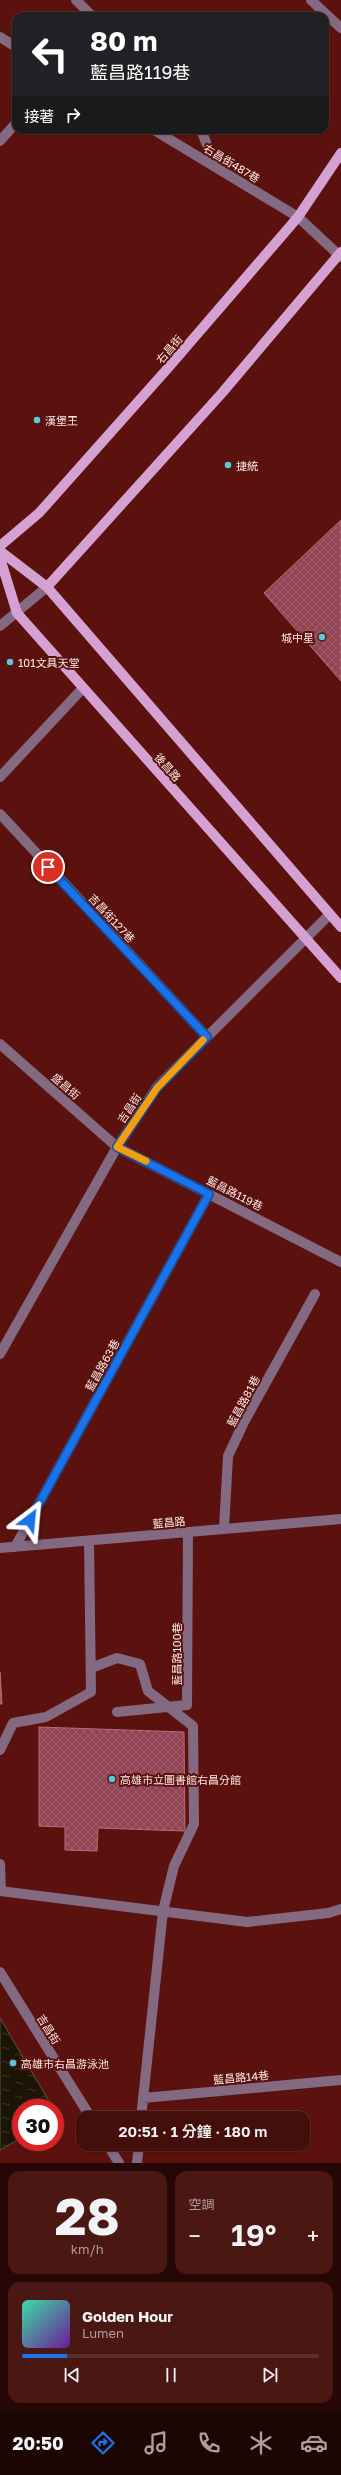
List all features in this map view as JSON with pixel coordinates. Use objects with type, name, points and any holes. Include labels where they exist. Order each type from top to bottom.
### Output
[{"type":"main road","name":"右昌街","points":[[0,546],[44,507],[168,368],[298,217],[341,153]]},
{"type":"main road","points":[[47,587],[222,393],[340,255]]},
{"type":"main road","points":[[0,551],[47,587],[329,915],[341,927]]},
{"type":"main road","name":"後昌路","points":[[0,558],[17,613],[304,939],[341,978]]},
{"type":"street","points":[[76,0],[88,12]]},
{"type":"street","points":[[311,0],[324,12]]},
{"type":"street","points":[[329,17],[341,28]]},
{"type":"street","points":[[0,37],[12,44]]},
{"type":"street","points":[[0,141],[12,128]]},
{"type":"street","name":"右昌街487巷","points":[[161,134],[298,217],[340,255]]},
{"type":"street","points":[[203,134],[216,167]]},
{"type":"street","points":[[0,626],[47,587]]},
{"type":"street","points":[[0,777],[83,688]]},
{"type":"street","name":"吉昌街127巷","points":[[0,814],[207,1037]]},
{"type":"street","name":"吉昌街","points":[[0,1354],[117,1147],[157,1088],[329,915]]},
{"type":"street","name":"盛昌街","points":[[0,1044],[117,1147]]},
{"type":"street","name":"藍昌路119巷","points":[[117,1147],[341,1262]]},
{"type":"street","name":"藍昌路63巷","points":[[15,1547],[209,1194]]},
{"type":"street","name":"藍昌路81巷","points":[[224,1529],[228,1456],[244,1422],[315,1294]]},
{"type":"street","name":"藍昌路","points":[[0,1548],[224,1529],[339,1522]]},
{"type":"street","name":"藍昌路100巷","points":[[117,1712],[187,1705],[188,1532]]},
{"type":"street","points":[[0,1750],[12,1723],[46,1717],[92,1692],[89,1541]]},
{"type":"street","points":[[91,1668],[116,1658],[140,1664],[148,1691],[193,1726],[194,1824],[174,1866],[163,1911],[142,2111]]},
{"type":"street","points":[[0,1864],[1,1891],[247,1922],[328,1913],[341,1909]]},
{"type":"street","name":"吉昌街","points":[[0,1972],[87,2111]]},
{"type":"street","name":"藍昌路14巷","points":[[143,2098],[341,2080]]},
{"type":"street","points":[[111,2151],[119,2163]]},
{"type":"street","points":[[137,2163],[138,2151]]},
{"type":"water","name":"高雄市右昌游泳池","points":[[0,2018],[48,2099],[12,2099],[12,2143],[0,2150]]},
{"type":"building","name":"城中星","points":[[341,520],[341,681],[264,593]]},
{"type":"building","points":[[0,1672],[2,1704],[0,1704]]},
{"type":"building","name":"高雄市立圖書館右昌分館","points":[[39,1727],[184,1732],[185,1831],[98,1828],[97,1851],[65,1850],[65,1827],[39,1826]]},
{"type":"slow traffic","points":[[146,1161],[117,1147],[157,1088],[203,1040]]},
{"type":"place","name":"漢堡王","points":[[37,420]]},
{"type":"place","name":"捷統","points":[[228,465]]},
{"type":"place","name":"城中星","points":[[322,637]]},
{"type":"place","name":"101文具天堂","points":[[10,662]]},
{"type":"place","name":"高雄市立圖書館右昌分館","points":[[112,1779]]},
{"type":"place","name":"高雄市右昌游泳池","points":[[13,2063]]},
{"type":"route","points":[[30,1520],[209,1194],[117,1147],[157,1088],[207,1037],[48,867]]}]
